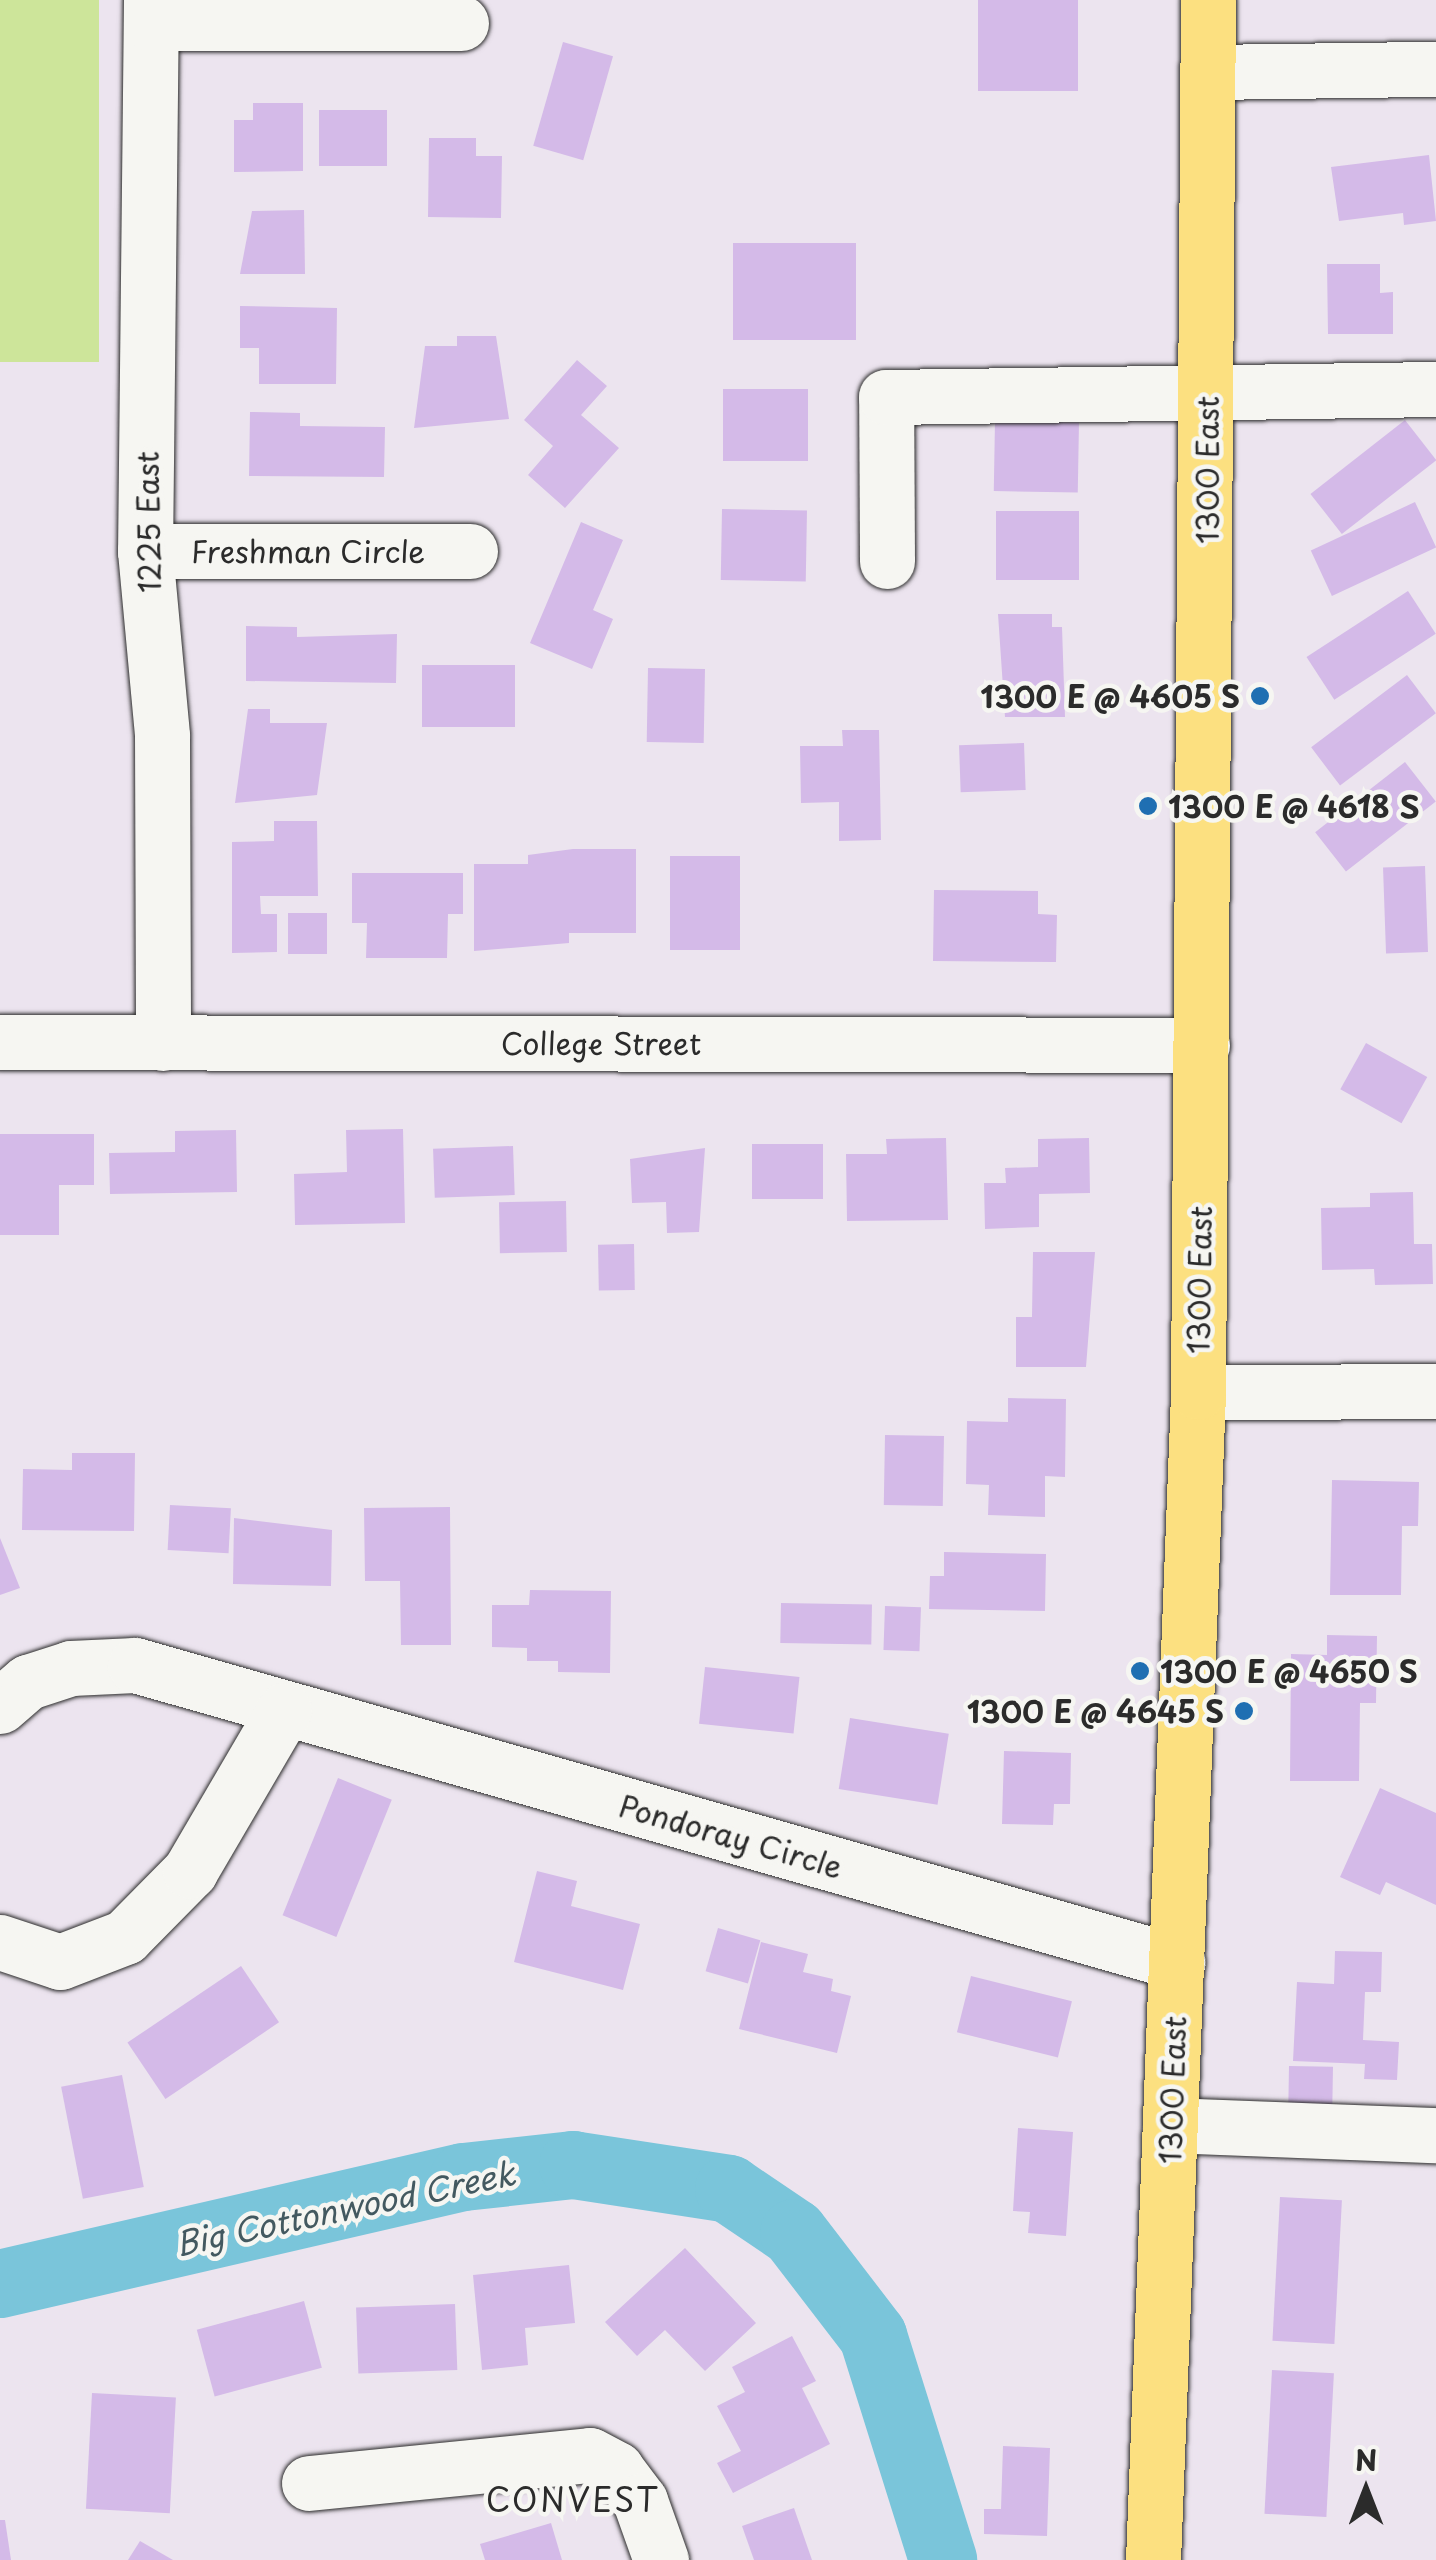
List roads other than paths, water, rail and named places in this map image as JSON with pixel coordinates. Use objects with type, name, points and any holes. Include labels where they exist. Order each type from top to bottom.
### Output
[{"type":"main road","name":"1300 East","points":[[1152,2560],[1198,1392],[1208,0]]},
{"type":"street","points":[[151,11],[461,24]]},
{"type":"street","name":"1225 East","points":[[151,11],[146,551],[162,736],[162,1043]]},
{"type":"street","points":[[1208,72],[1436,69]]},
{"type":"street","points":[[887,561],[886,398],[1436,389]]},
{"type":"street","name":"Freshman Circle","points":[[146,551],[470,551]]},
{"type":"street","name":"College Street","points":[[0,1042],[1202,1045]]},
{"type":"street","points":[[1198,1392],[1436,1390]]},
{"type":"street","name":"Pondoray Circle","points":[[0,1706],[28,1682],[71,1668],[135,1665],[1177,1962]]},
{"type":"street","points":[[0,1942],[60,1962],[126,1937],[190,1871],[284,1710]]},
{"type":"street","points":[[1170,2125],[1436,2135]]},
{"type":"street","points":[[309,2482],[590,2455],[616,2469],[640,2501],[661,2560]]},
{"type":"waterway","name":"Big Cottonwood Creek","points":[[0,2284],[464,2177],[573,2165],[729,2189],[794,2233],[873,2336],[943,2560]]},
{"type":"place","name":"1300 E @ 4605 S","points":[[1260,696]]},
{"type":"place","name":"1300 E @ 4618 S","points":[[1148,806]]},
{"type":"place","name":"1300 E @ 4650 S","points":[[1140,1671]]},
{"type":"place","name":"1300 E @ 4645 S","points":[[1244,1711]]},
{"type":"district","name":"CONVEST","points":[[573,2499]]}]
